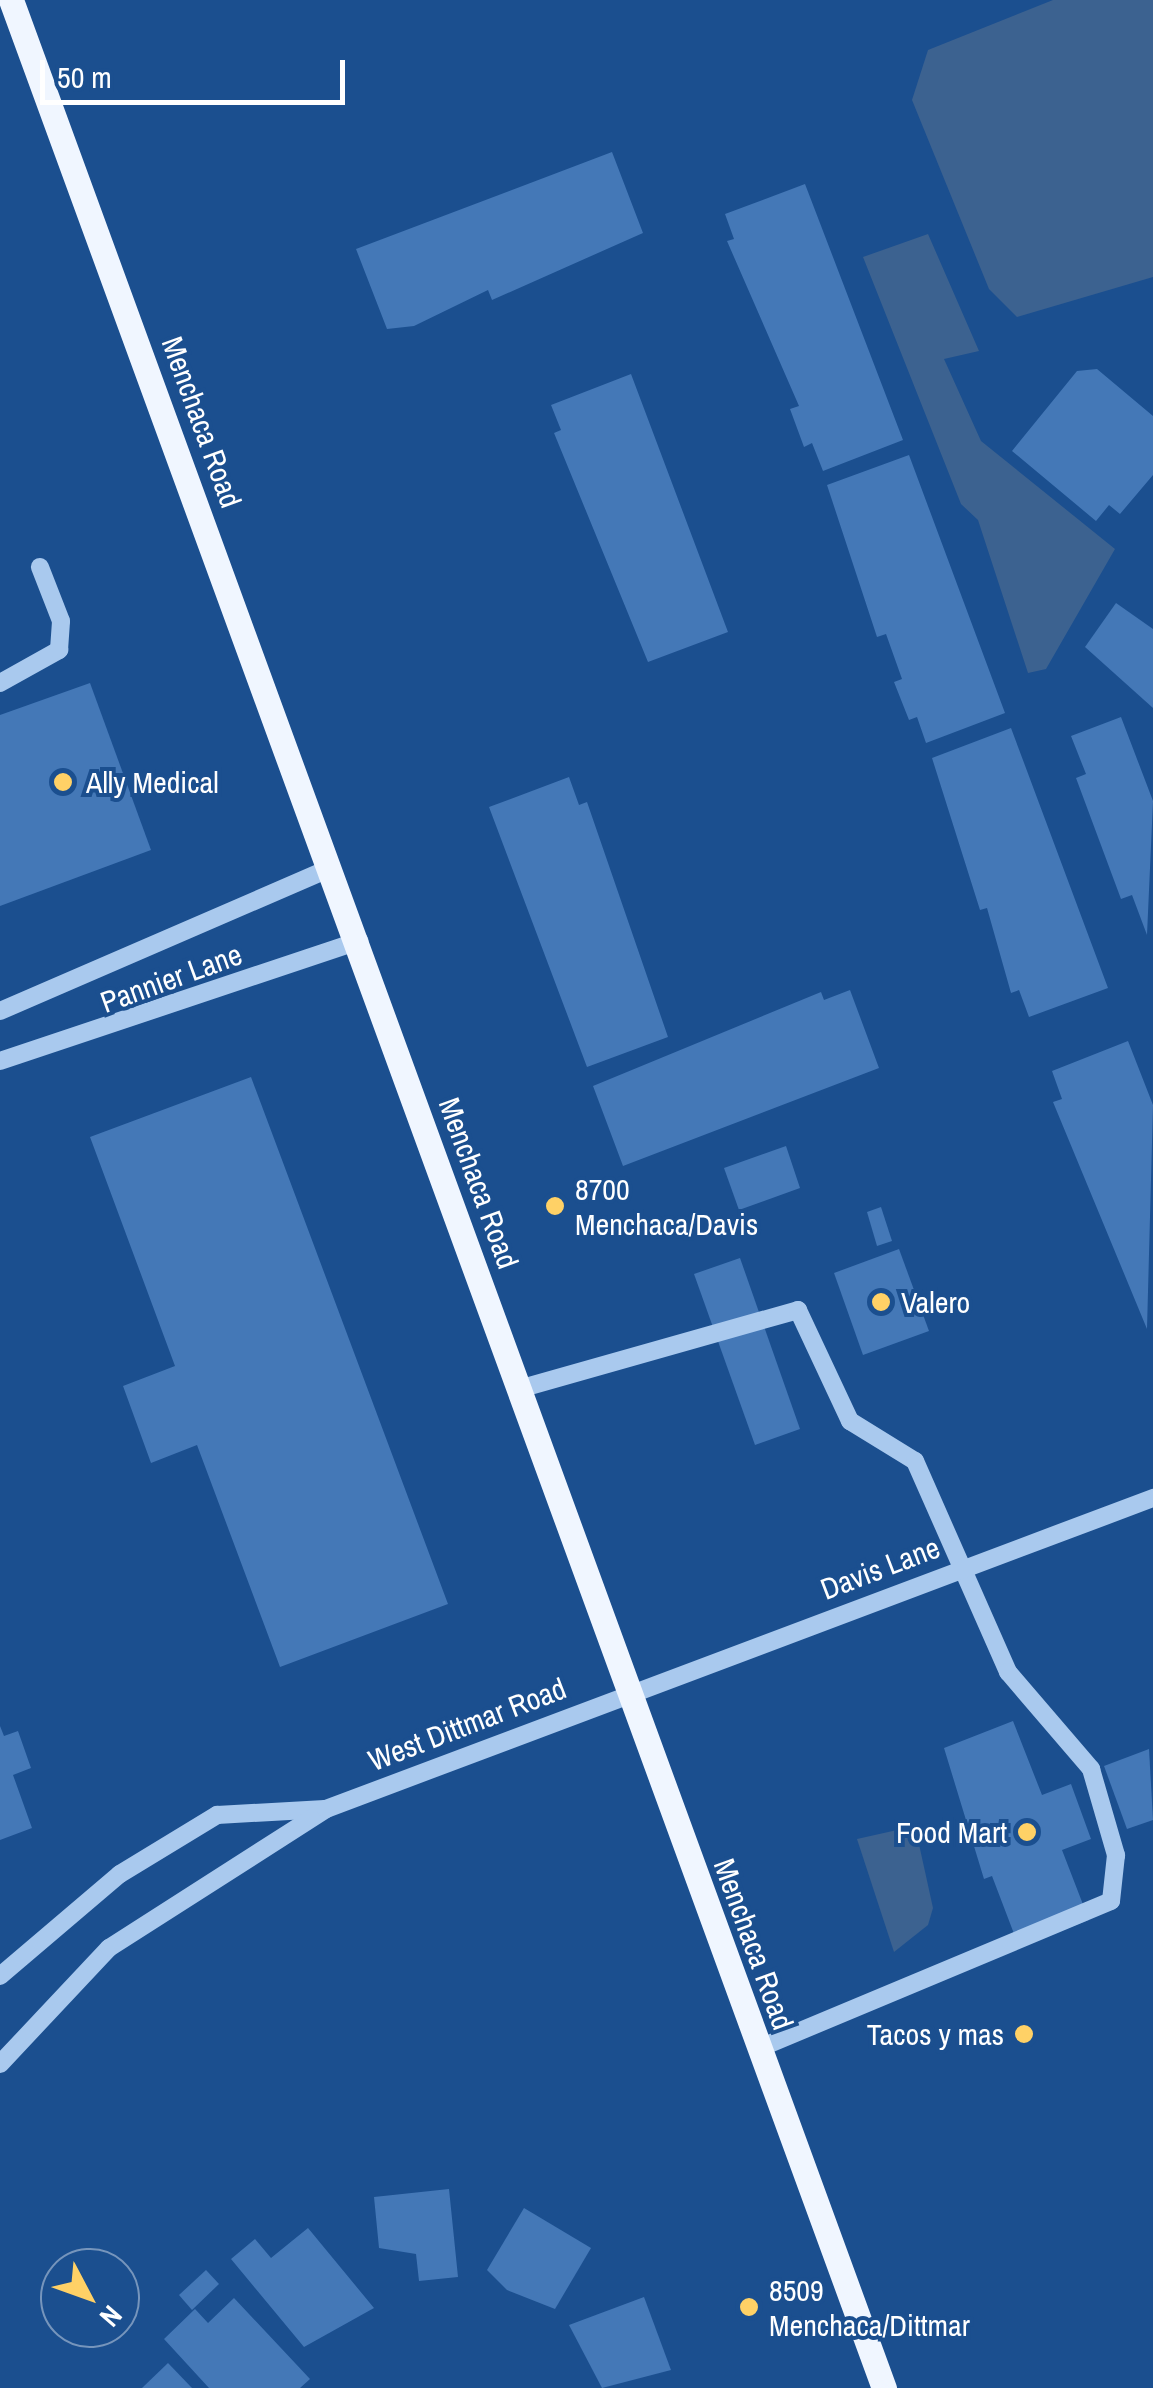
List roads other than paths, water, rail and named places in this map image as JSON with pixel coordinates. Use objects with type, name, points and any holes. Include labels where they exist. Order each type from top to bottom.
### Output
[{"type":"main road","name":"Menchaca Road","points":[[11,0],[359,941],[628,1693],[884,2388]]},
{"type":"street","points":[[0,682],[59,650],[61,621],[40,567]]},
{"type":"street","name":"Pannier Lane","points":[[0,1010],[331,868]]},
{"type":"street","name":"Pannier Lane","points":[[0,1060],[359,941]]},
{"type":"street","points":[[518,1389],[798,1310],[850,1422],[915,1462],[1008,1672],[1091,1769],[1116,1855],[1111,1901],[758,2049]]},
{"type":"street","name":"Davis Lane","points":[[628,1693],[963,1565],[1153,1498]]},
{"type":"street","name":"West Dittmar Road","points":[[0,2064],[110,1948],[326,1808],[628,1693]]},
{"type":"street","name":"West Dittmar Road","points":[[0,1976],[120,1874],[216,1815],[326,1808]]},
{"type":"water","points":[[1053,0],[1153,0],[1153,277],[1017,317],[989,289],[912,100],[928,50]]},
{"type":"water","points":[[928,234],[979,351],[944,359],[981,441],[1115,549],[1046,669],[1028,673],[978,520],[961,504],[863,257]]},
{"type":"water","points":[[915,1826],[933,1908],[928,1925],[894,1952],[857,1839]]},
{"type":"place","name":"Ally Medical","points":[[63,782]]},
{"type":"place","name":"8700 Menchaca/Davis","points":[[555,1206]]},
{"type":"place","name":"Valero","points":[[881,1302]]},
{"type":"place","name":"Food Mart","points":[[1027,1832]]},
{"type":"place","name":"Tacos y mas","points":[[1024,2034]]},
{"type":"place","name":"8509 Menchaca/Dittmar","points":[[749,2307]]}]
